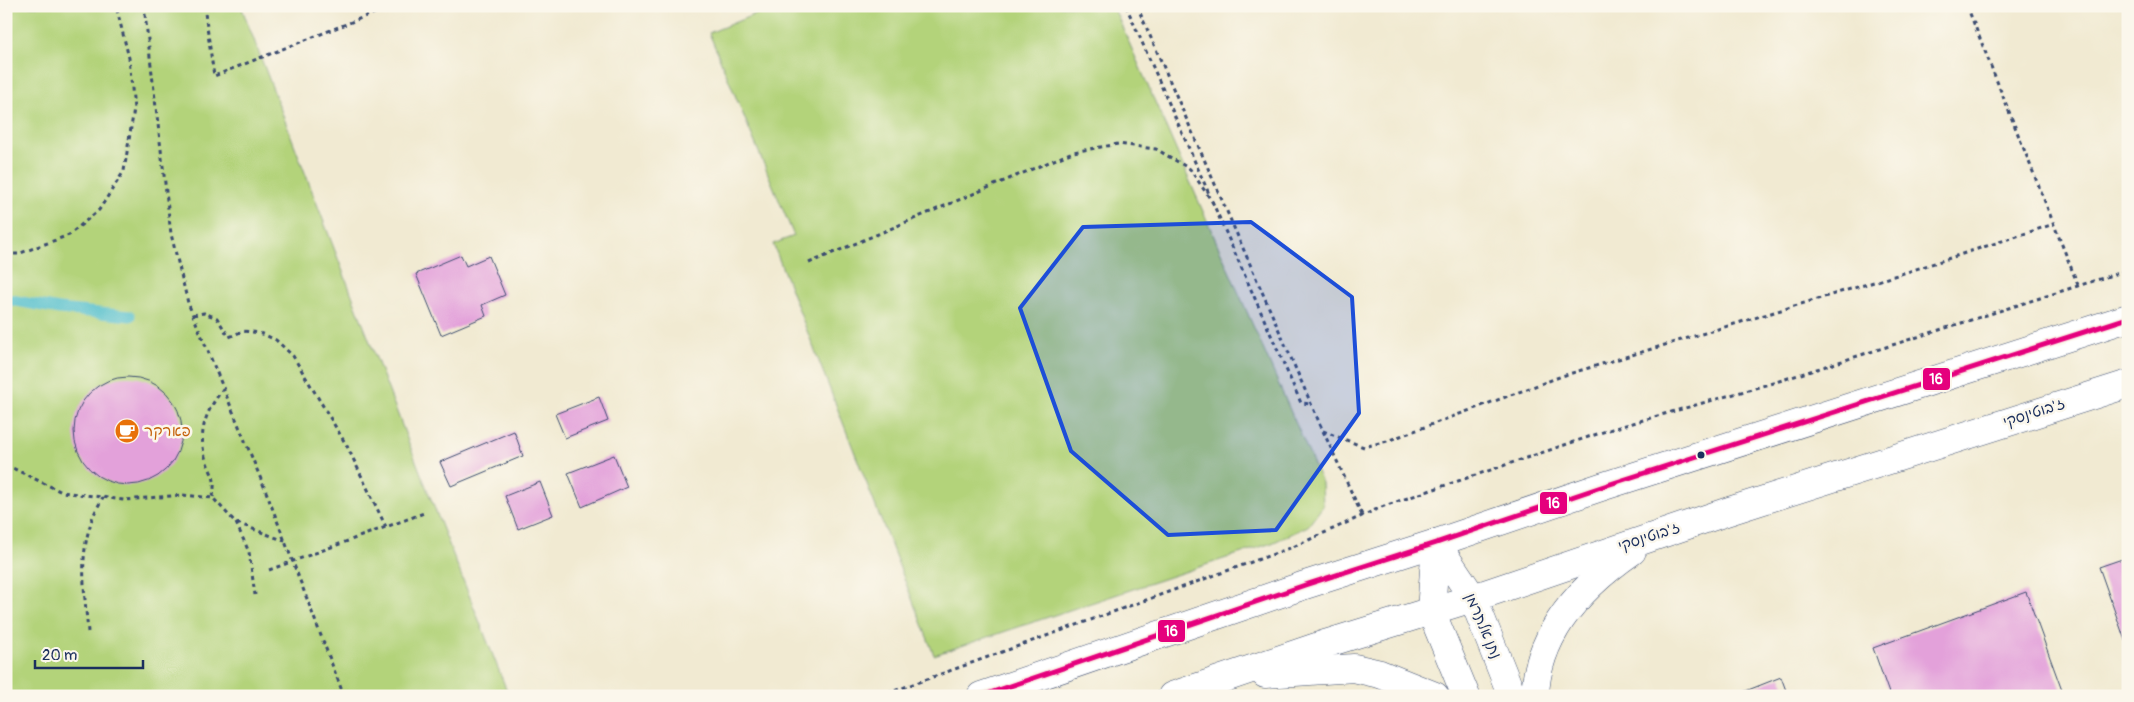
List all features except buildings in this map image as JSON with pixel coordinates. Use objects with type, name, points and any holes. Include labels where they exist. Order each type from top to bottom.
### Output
[{"type":"main road","points":[[981,696],[1306,585],[1807,420],[2128,318]]},
{"type":"main road","name":"ז'בוטינסקי","points":[[1172,696],[1474,598],[1660,533],[2128,384]]},
{"type":"main road","points":[[1535,696],[1541,661],[1552,633],[1564,613],[1599,576],[1619,560],[1660,533]]},
{"type":"main road","points":[[1436,543],[1431,611],[1466,696]]},
{"type":"main road","name":"נתן אלתרמן","points":[[1436,543],[1474,598],[1512,696]]},
{"type":"main road","points":[[1232,676],[1354,668],[1380,674],[1435,696]]},
{"type":"path","points":[[6,254],[18,254],[69,236],[99,210],[124,171],[134,108],[129,58],[116,6]]},
{"type":"path","points":[[144,6],[171,234],[188,303],[293,561],[344,696]]},
{"type":"path","points":[[204,6],[214,76],[392,6]]},
{"type":"path","points":[[1126,6],[1301,403],[1312,404]]},
{"type":"path","points":[[1137,6],[1323,431],[1362,515]]},
{"type":"path","points":[[1967,6],[2078,285]]},
{"type":"path","points":[[809,263],[1073,152],[1118,144],[1156,149],[1190,169],[1213,203]]},
{"type":"path","points":[[1323,431],[1364,446],[1387,441],[1562,376],[1907,272],[2054,224]]},
{"type":"path","points":[[880,696],[1292,547],[1362,515],[1612,430],[1776,382],[2128,270]]},
{"type":"path","points":[[193,315],[204,314],[217,318],[228,337],[243,331],[260,333],[276,340],[293,356],[347,446],[386,527]]},
{"type":"path","points":[[213,498],[215,479],[206,459],[202,433],[208,410],[223,389]]},
{"type":"path","points":[[6,465],[62,492],[124,500],[183,495],[213,498],[236,523],[248,552],[255,595]]},
{"type":"path","points":[[88,632],[84,553],[90,525],[103,497]]},
{"type":"path","points":[[269,570],[424,512]]},
{"type":"path","points":[[236,523],[285,541]]},
{"type":"highlighted area","points":[[1251,222],[1352,297],[1359,413],[1276,530],[1168,535],[1071,451],[1020,308],[1083,227]]},
{"type":"green space","points":[[6,6],[241,6],[408,441],[509,696],[6,696]]},
{"type":"green space","points":[[775,6],[1113,6],[1322,483],[1323,506],[1308,526],[1272,543],[934,655],[773,244],[794,236],[709,33]]},
{"type":"waterway","points":[[6,299],[59,309],[130,316]]},
{"type":"transit line","name":"16","points":[[981,696],[1305,585],[1601,487],[2128,318]]},
{"type":"place","name":"פארקר","points":[[127,431]]}]
